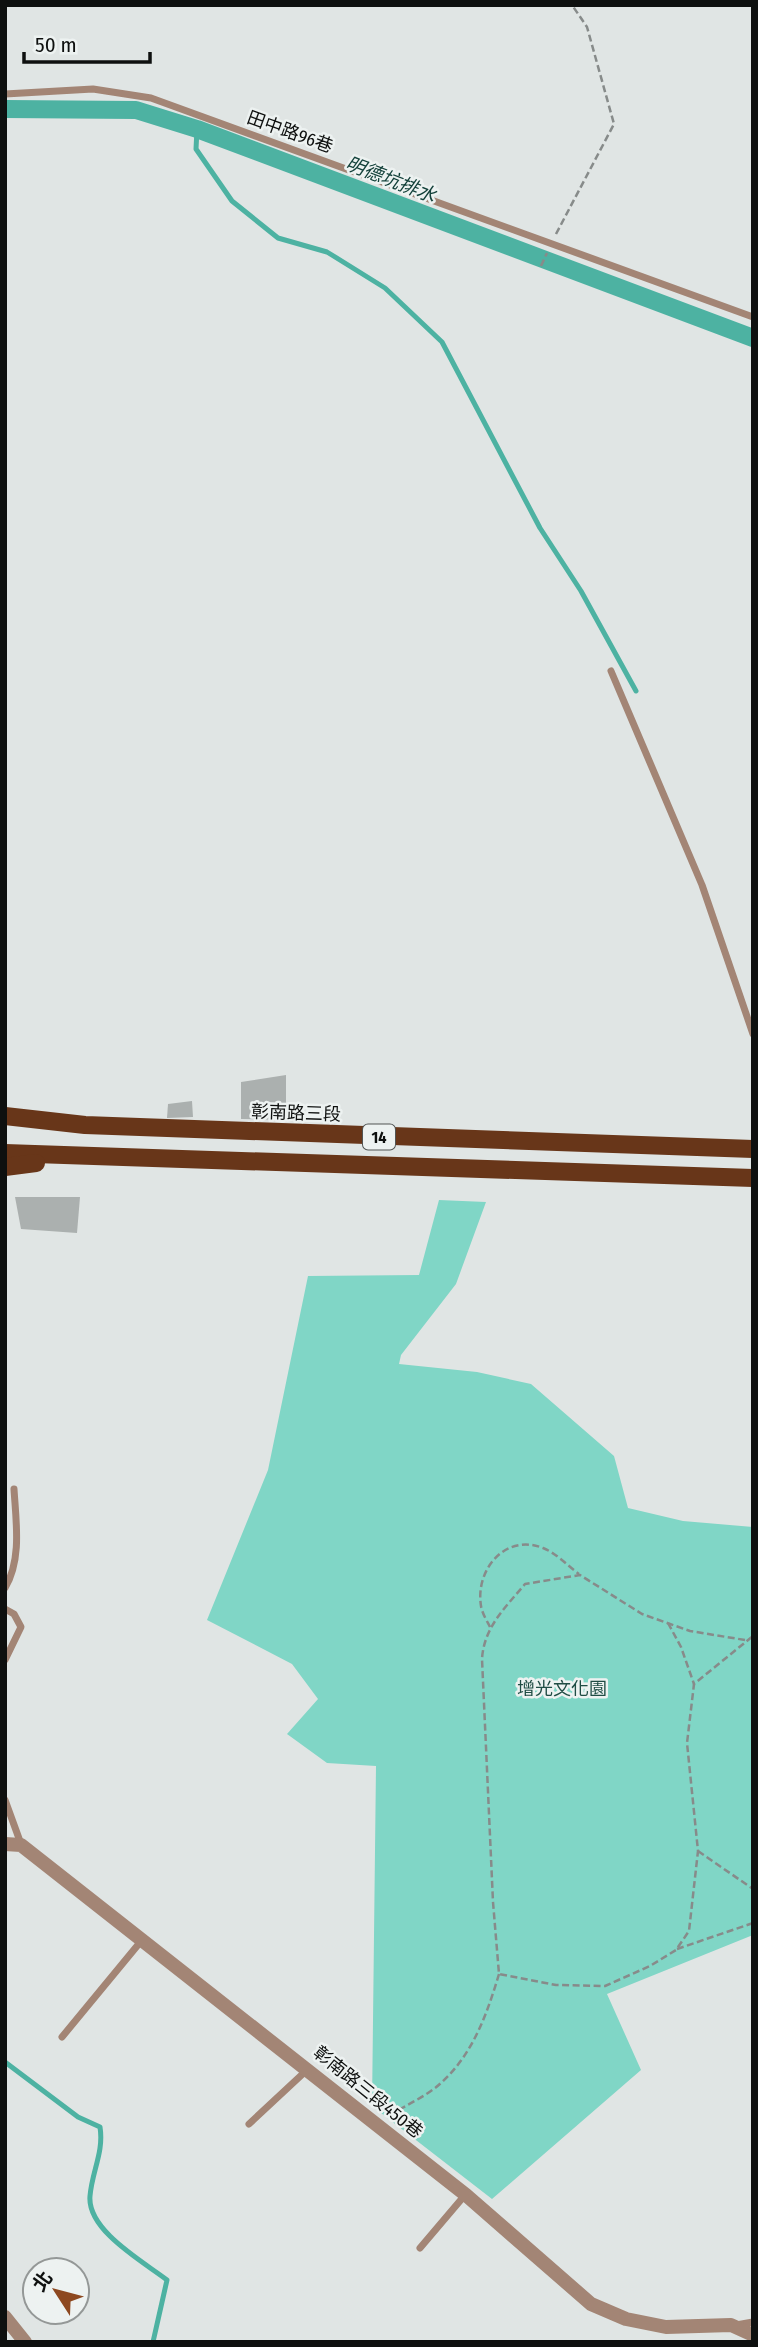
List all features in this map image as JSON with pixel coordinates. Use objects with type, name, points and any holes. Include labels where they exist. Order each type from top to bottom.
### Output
[{"type":"main road","name":"彰南路三段","points":[[5,1116],[99,1126],[753,1149]]},
{"type":"main road","name":"14","points":[[5,1153],[87,1153],[753,1178]]},
{"type":"main road","points":[[5,1167],[87,1153]]},
{"type":"street","points":[[5,1844],[21,1845]]},
{"type":"street","name":"彰南路三段450巷","points":[[21,1845],[466,2195],[591,2304],[626,2319],[666,2327],[732,2326]]},
{"type":"street","points":[[5,2316],[25,2342]]},
{"type":"street","points":[[732,2326],[753,2336]]},
{"type":"lane","name":"田中路96巷","points":[[5,93],[93,89],[151,98],[753,317]]},
{"type":"lane","points":[[611,671],[702,885],[753,1034]]},
{"type":"lane","points":[[5,1588],[13,1575],[16,1550],[14,1489]]},
{"type":"lane","points":[[5,1609],[14,1614],[21,1626],[5,1660]]},
{"type":"lane","points":[[5,1800],[21,1845]]},
{"type":"lane","points":[[62,2037],[142,1939]]},
{"type":"lane","points":[[249,2124],[308,2069]]},
{"type":"lane","points":[[420,2248],[466,2195]]},
{"type":"lane","name":"彰南路三段450巷","points":[[732,2326],[753,2322]]},
{"type":"path","points":[[550,245],[614,124],[587,27],[572,5]]},
{"type":"path","points":[[490,1627],[481,1608],[481,1585],[493,1559],[502,1549],[516,1546],[546,1548],[580,1575],[642,1614],[690,1631],[745,1640]]},
{"type":"path","points":[[377,2124],[440,2084],[461,2060],[484,2023],[499,1974],[492,1902],[483,1639],[525,1584],[580,1575]]},
{"type":"path","points":[[667,1623],[681,1647],[694,1684],[687,1743],[698,1851],[688,1931],[676,1950]]},
{"type":"path","points":[[694,1684],[753,1636]]},
{"type":"path","points":[[698,1851],[753,1889]]},
{"type":"path","points":[[499,1974],[556,1985],[605,1986],[650,1966],[676,1950],[753,1923]]},
{"type":"green space","name":"增光文化園","points":[[439,1200],[486,1202],[456,1284],[401,1355],[399,1364],[477,1372],[531,1384],[614,1456],[628,1508],[683,1521],[753,1527],[753,1935],[607,1994],[641,2070],[492,2199],[372,2106],[376,1766],[327,1763],[287,1734],[318,1699],[292,1664],[207,1620],[268,1470],[308,1276],[419,1275]]},
{"type":"building","points":[[286,1075],[286,1120],[241,1119],[241,1082]]},
{"type":"building","points":[[192,1101],[193,1117],[167,1118],[168,1104]]},
{"type":"building","points":[[15,1197],[80,1197],[77,1233],[21,1229]]},
{"type":"waterway","name":"明德坑排水","points":[[5,109],[136,110],[197,129],[753,338]]},
{"type":"waterway","points":[[197,129],[196,149],[232,201],[278,238],[327,252],[385,288],[442,342],[540,528],[581,591],[636,691]]},
{"type":"waterway","points":[[5,2062],[78,2117],[100,2127],[99,2153],[90,2196],[91,2209],[106,2233],[167,2280],[153,2342]]}]
